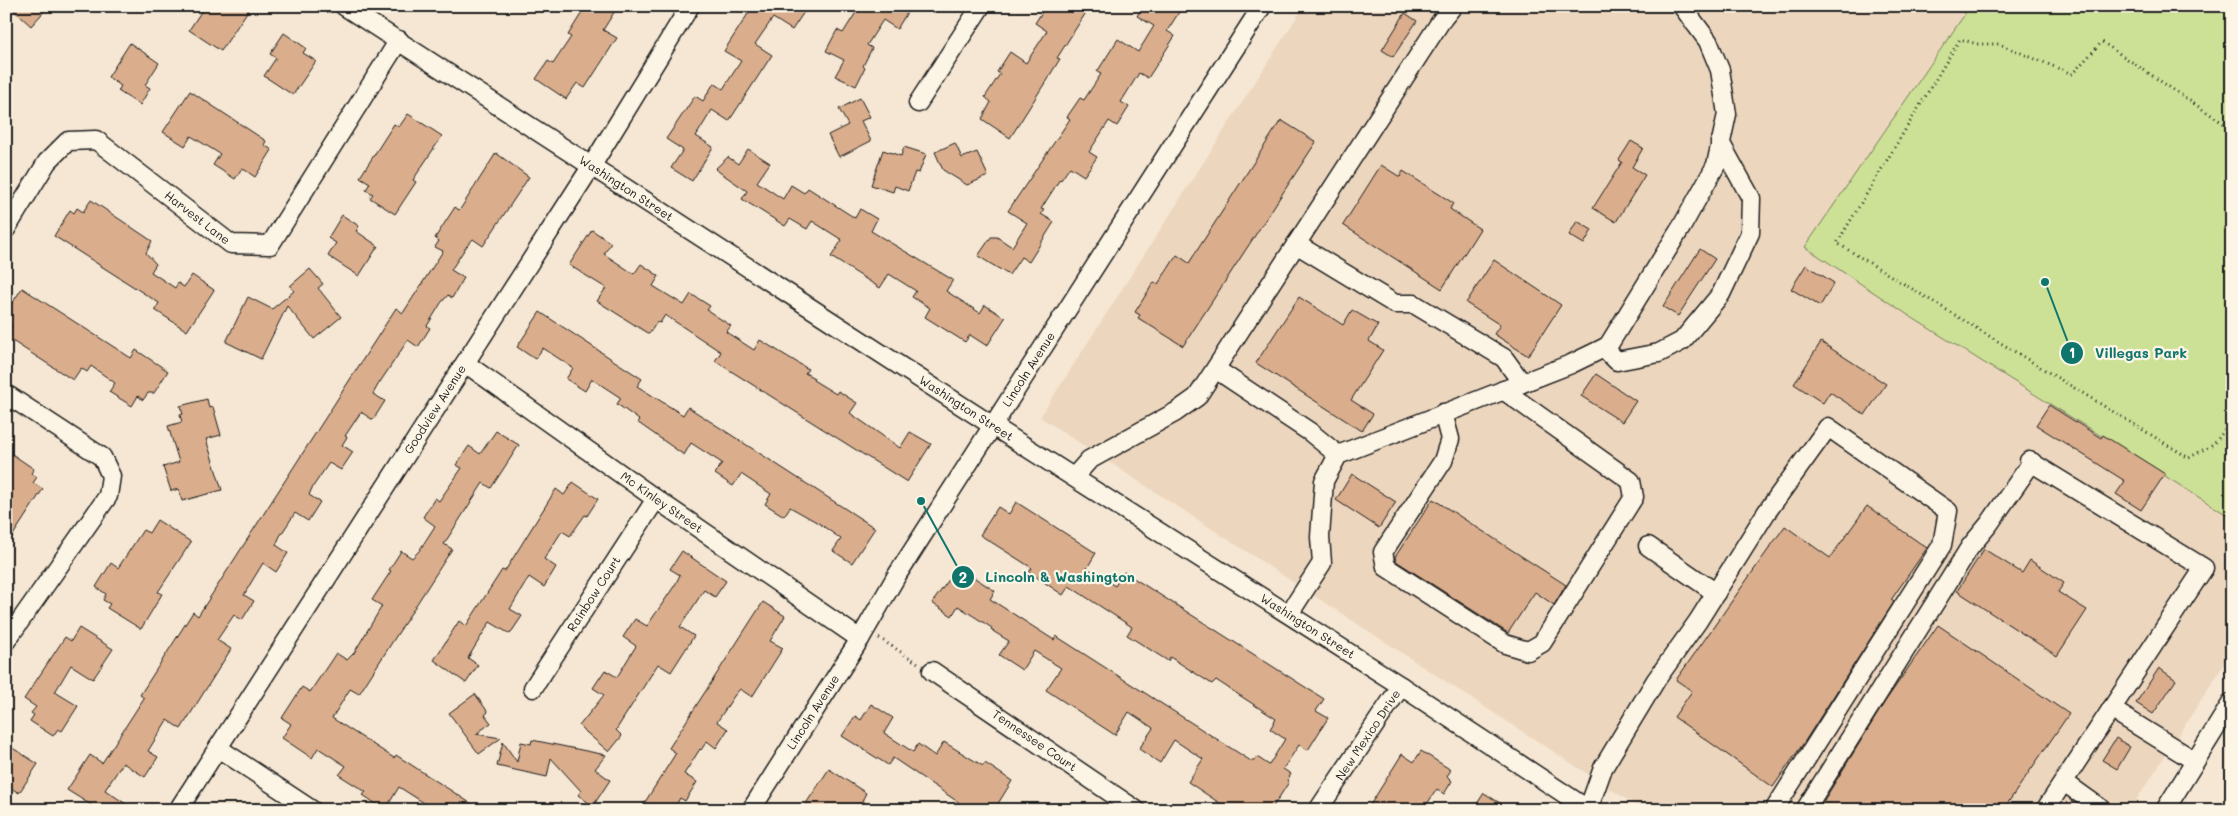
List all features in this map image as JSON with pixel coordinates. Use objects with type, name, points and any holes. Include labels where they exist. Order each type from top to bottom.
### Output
[{"type":"street","name":"Washington Street","points":[[344,6],[993,426],[1401,686],[1588,809]]},
{"type":"street","name":"Goodview Avenue","points":[[178,810],[591,167],[690,6]]},
{"type":"street","points":[[918,103],[981,6]]},
{"type":"street","name":"Lincoln Avenue","points":[[751,810],[897,575],[1262,6]]},
{"type":"street","points":[[1074,477],[1089,460],[1176,412],[1197,397],[1217,370],[1296,244],[1441,21],[1453,6]]},
{"type":"street","points":[[1289,614],[1322,563],[1320,537],[1324,481],[1338,455],[1443,412],[1571,364],[1608,346],[1682,226],[1716,165],[1727,114],[1720,70],[1708,41],[1682,6]]},
{"type":"street","name":"Harvest Lane","points":[[6,229],[47,162],[68,141],[96,140],[231,244],[270,245],[399,40]]},
{"type":"street","points":[[1604,348],[1618,361],[1659,353],[1682,341],[1721,294],[1750,233],[1751,198],[1720,142]]},
{"type":"street","points":[[1296,244],[1395,304],[1414,304],[1504,358],[1522,383]]},
{"type":"street","name":"Mc Kinley Street","points":[[465,363],[656,499],[862,634]]},
{"type":"street","points":[[1217,370],[1310,432],[1338,455]]},
{"type":"street","points":[[1443,412],[1450,439],[1443,461],[1383,552],[1386,566],[1506,644],[1528,651],[1542,643],[1634,497],[1631,482],[1503,390]]},
{"type":"street","points":[[6,394],[102,456],[111,476],[108,496],[6,641]]},
{"type":"street","points":[[1588,809],[1603,768],[1656,680],[1716,593],[1766,513],[1828,427],[1948,511],[1942,545],[1774,810]]},
{"type":"street","points":[[1805,810],[1970,547],[1989,524],[2030,462],[2204,568],[2045,810]]},
{"type":"street","name":"Rainbow Court","points":[[533,688],[656,499]]},
{"type":"street","points":[[1648,546],[1716,593]]},
{"type":"street","name":"Tennessee Court","points":[[932,671],[1136,810]]},
{"type":"street","name":"New Mexico Drive","points":[[1318,810],[1401,686]]},
{"type":"street","points":[[2165,810],[2232,702]]},
{"type":"street","points":[[2111,709],[2195,761]]},
{"type":"street","points":[[218,748],[312,810]]},
{"type":"street","points":[[2064,782],[2103,810]]},
{"type":"path","points":[[2232,130],[2102,42],[2072,74],[1999,44],[1976,44],[1960,39],[1837,244],[2189,458],[2215,443],[2232,420]]},
{"type":"path","points":[[862,634],[932,671]]},
{"type":"shaded area","points":[[1304,6],[1954,6],[1966,14],[1806,247],[2232,517],[2232,652],[2130,810],[1643,810],[1040,417]]},
{"type":"green space","points":[[1954,6],[2232,6],[2232,518],[1911,317],[1805,247],[1965,14]]},
{"type":"building","points":[[9,6],[49,6],[31,26]]},
{"type":"building","points":[[205,6],[251,6],[221,51],[189,30]]},
{"type":"building","points":[[586,6],[618,6],[603,30],[617,38],[585,88],[577,83],[566,99],[536,79],[548,61],[553,64],[571,37],[568,35]]},
{"type":"building","points":[[753,6],[808,6],[792,30],[773,18],[755,44],[772,55],[729,121],[712,110],[696,136],[713,147],[692,181],[671,168],[683,150],[666,139],[695,96],[703,101],[714,83],[723,89],[741,61],[724,51]]},
{"type":"building","points":[[860,6],[911,6],[897,29],[883,20],[867,45],[872,48],[856,86],[835,76],[844,60],[826,51],[837,30],[843,33]]},
{"type":"building","points":[[1046,6],[1078,6],[1087,11],[1057,58],[1060,59],[1010,138],[982,119],[991,102],[985,97],[1000,74],[997,72],[1010,52],[1026,63],[1047,31],[1035,23]]},
{"type":"building","points":[[1143,6],[1183,6],[1167,31],[1175,36],[1148,78],[1139,73],[1121,102],[1129,107],[1117,126],[1109,121],[1089,152],[1097,157],[1084,176],[1070,167],[1060,179],[1041,209],[1044,210],[1041,214],[1054,222],[1029,262],[1021,257],[1009,275],[978,256],[991,237],[997,237],[1012,247],[1027,223],[1008,211],[1070,119],[1067,117],[1080,98],[1084,100],[1101,74],[1097,72],[1118,39],[1138,52],[1154,26],[1137,16]]},
{"type":"building","points":[[1405,13],[1417,21],[1393,57],[1382,50]]},
{"type":"building","points":[[284,33],[306,48],[303,53],[316,61],[293,95],[264,76],[276,58],[270,54]]},
{"type":"building","points":[[130,43],[159,63],[145,85],[150,88],[140,105],[118,91],[121,86],[108,77]]},
{"type":"building","points":[[190,91],[266,141],[264,145],[272,150],[255,177],[242,168],[235,179],[213,165],[220,154],[191,136],[185,146],[163,132]]},
{"type":"building","points":[[860,98],[870,117],[861,121],[871,141],[839,157],[828,135],[848,125],[839,109]]},
{"type":"building","points":[[408,114],[442,136],[413,180],[416,182],[395,214],[370,198],[373,194],[366,190],[370,183],[360,177],[394,124],[399,127]]},
{"type":"building","points":[[1281,120],[1316,142],[1183,346],[1138,318],[1140,315],[1135,312],[1154,282],[1158,284],[1177,255],[1189,263]]},
{"type":"building","points":[[1631,141],[1643,148],[1632,167],[1645,175],[1616,222],[1593,208],[1622,162],[1619,160]]},
{"type":"building","points":[[955,143],[962,158],[977,152],[988,176],[967,185],[943,170],[935,152]]},
{"type":"building","points":[[904,147],[926,154],[919,173],[915,172],[908,191],[895,186],[893,192],[871,185],[883,150],[901,156]]},
{"type":"building","points":[[748,149],[770,163],[757,182],[783,199],[791,185],[804,193],[808,188],[855,218],[860,209],[877,219],[871,231],[953,280],[946,291],[980,313],[985,305],[1005,318],[987,346],[970,335],[965,342],[925,317],[930,308],[912,297],[916,291],[889,274],[880,288],[831,257],[842,240],[812,221],[807,229],[790,219],[785,226],[742,199],[747,191],[715,169],[728,157],[738,164]]},
{"type":"building","points":[[496,153],[529,177],[483,246],[473,239],[451,270],[464,278],[452,298],[448,295],[441,303],[427,326],[430,328],[418,347],[408,340],[378,385],[373,394],[385,401],[373,420],[361,412],[345,436],[347,437],[342,445],[353,452],[341,470],[329,463],[312,488],[309,495],[320,502],[308,521],[295,513],[280,536],[276,545],[288,553],[276,572],[263,563],[249,586],[244,595],[254,601],[242,620],[234,615],[217,640],[231,649],[181,729],[167,720],[148,751],[158,757],[145,777],[123,763],[105,790],[135,810],[88,810],[91,805],[67,790],[90,755],[102,763],[144,698],[140,695],[193,612],[198,616],[396,308],[403,313],[443,251],[435,247],[439,241],[435,238],[455,207],[459,210],[461,208]]},
{"type":"building","points":[[1381,165],[1400,177],[1403,171],[1453,203],[1450,209],[1480,229],[1442,289],[1343,225]]},
{"type":"building","points":[[91,200],[152,241],[146,253],[156,264],[151,272],[175,288],[178,283],[184,287],[192,275],[214,290],[187,331],[155,310],[159,303],[54,236],[70,210],[74,213],[77,208],[83,212]]},
{"type":"building","points":[[342,215],[359,226],[356,231],[378,246],[359,276],[328,256],[336,243],[328,238]]},
{"type":"building","points":[[1577,221],[1592,230],[1584,244],[1569,235]]},
{"type":"building","points":[[592,230],[611,243],[604,254],[634,274],[641,264],[659,276],[653,286],[684,305],[691,294],[710,306],[707,310],[731,326],[726,332],[754,350],[760,340],[808,369],[805,373],[814,378],[813,380],[836,394],[838,391],[857,403],[850,413],[900,448],[910,432],[931,444],[907,482],[715,361],[721,352],[665,315],[660,323],[657,322],[649,334],[597,301],[606,288],[569,265]]},
{"type":"building","points":[[1700,249],[1715,259],[1678,316],[1663,307]]},
{"type":"building","points":[[1494,260],[1561,305],[1528,356],[1494,334],[1500,325],[1466,303]]},
{"type":"building","points":[[1806,265],[1834,283],[1820,306],[1791,289]]},
{"type":"building","points":[[310,269],[323,284],[318,288],[341,317],[314,339],[287,306],[261,359],[226,342],[248,297],[272,309],[294,291],[290,286]]},
{"type":"building","points":[[22,288],[131,358],[136,350],[168,371],[154,393],[148,393],[143,400],[138,396],[132,406],[109,392],[115,383],[91,366],[87,372],[81,368],[73,380],[6,337],[12,327],[6,323],[6,313]]},
{"type":"building","points":[[1299,297],[1343,325],[1352,310],[1378,325],[1369,341],[1383,350],[1351,400],[1373,414],[1362,431],[1256,363]]},
{"type":"building","points":[[540,312],[642,379],[637,386],[683,415],[688,407],[875,528],[852,563],[833,551],[841,539],[820,524],[790,507],[784,516],[765,504],[771,494],[741,474],[733,486],[715,474],[722,463],[691,443],[684,455],[637,422],[639,420],[617,404],[621,398],[592,379],[585,391],[566,379],[573,368],[543,348],[535,359],[517,347]]},
{"type":"building","points":[[1821,342],[1886,384],[1865,415],[1830,392],[1823,403],[1794,384]]},
{"type":"building","points":[[1596,374],[1636,401],[1622,422],[1581,396]]},
{"type":"building","points":[[207,399],[209,408],[213,407],[221,435],[206,439],[222,490],[182,501],[179,489],[171,491],[163,467],[179,462],[168,426],[182,422],[180,415],[183,414],[180,406]]},
{"type":"building","points":[[2049,405],[2101,438],[2103,435],[2165,474],[2141,510],[2116,494],[2125,481],[2036,425]]},
{"type":"building","points":[[496,431],[519,445],[491,488],[483,483],[444,544],[452,549],[359,694],[350,689],[332,718],[394,758],[396,755],[481,810],[435,810],[399,787],[385,810],[363,795],[366,792],[339,775],[346,766],[318,748],[312,758],[282,738],[291,724],[282,718],[302,687],[310,692],[336,653],[347,660],[354,653],[382,606],[372,600],[391,571],[389,570],[401,551],[412,558],[419,551],[435,526],[423,517],[435,498],[439,501],[462,468],[456,465],[469,446],[480,454]]},
{"type":"building","points":[[6,450],[34,469],[31,473],[37,477],[33,483],[43,489],[6,546]]},
{"type":"building","points":[[1352,474],[1396,502],[1379,528],[1336,500]]},
{"type":"building","points":[[573,482],[598,499],[570,536],[562,531],[544,559],[556,567],[544,587],[529,577],[510,609],[522,616],[510,634],[490,622],[468,658],[478,665],[466,683],[434,660],[459,621],[466,626],[502,570],[505,571],[556,489],[564,495]]},
{"type":"building","points":[[1433,499],[1566,585],[1554,605],[1535,592],[1508,633],[1396,561],[1395,557]]},
{"type":"building","points":[[1016,502],[1096,553],[1087,568],[1115,586],[1124,572],[1324,699],[1316,711],[1328,718],[1308,750],[1299,745],[1283,769],[1291,774],[1287,781],[1289,782],[1271,810],[1230,810],[1188,782],[1203,759],[1174,740],[1160,763],[1139,749],[1153,728],[1129,712],[1115,735],[1046,690],[1061,668],[1034,651],[1022,670],[999,655],[1009,641],[991,630],[992,628],[958,606],[952,616],[932,603],[958,567],[995,591],[990,599],[1054,640],[1056,636],[1251,761],[1254,761],[1257,757],[1269,765],[1285,739],[1270,729],[1276,719],[1216,680],[1212,684],[1170,657],[1168,661],[1127,635],[1132,627],[1069,586],[1063,595],[1029,572],[1032,568],[980,535],[998,507],[1009,514]]},
{"type":"building","points":[[1867,506],[1927,548],[1891,600],[1894,602],[1805,741],[1773,787],[1674,717],[1692,691],[1676,680],[1785,526],[1830,558]]},
{"type":"building","points":[[157,520],[191,542],[158,592],[162,594],[141,629],[107,608],[110,604],[103,600],[106,594],[96,587],[111,563],[118,568],[143,530],[149,533]]},
{"type":"building","points":[[1984,549],[2022,573],[2030,560],[2064,583],[2058,592],[2087,610],[2057,656],[1957,591]]},
{"type":"building","points":[[682,551],[726,581],[715,597],[704,590],[680,627],[694,636],[671,672],[658,664],[616,730],[622,736],[609,752],[579,726],[604,695],[593,688],[605,670],[617,677],[636,646],[623,637],[635,619],[647,626],[675,585],[680,575],[670,569]]},
{"type":"building","points":[[763,602],[785,616],[770,641],[783,648],[752,697],[740,689],[717,722],[728,729],[716,748],[707,741],[684,774],[697,782],[685,801],[680,798],[673,810],[640,810],[676,753],[669,748]]},
{"type":"building","points":[[1938,625],[2069,714],[2003,810],[1818,810],[1886,700]]},
{"type":"building","points":[[79,628],[113,649],[93,679],[71,665],[55,692],[78,706],[62,731],[58,729],[53,736],[30,721],[34,715],[31,713],[36,707],[24,699],[65,637],[71,641]]},
{"type":"building","points":[[2159,668],[2176,680],[2153,714],[2136,703]]},
{"type":"building","points":[[475,694],[488,712],[485,715],[491,723],[476,734],[501,738],[479,754],[449,713]]},
{"type":"building","points":[[871,704],[893,718],[884,733],[913,752],[918,744],[935,756],[944,742],[983,766],[985,763],[1012,781],[994,810],[970,810],[893,758],[888,765],[842,736],[855,716],[861,720]]},
{"type":"building","points":[[2116,738],[2130,747],[2117,769],[2102,760]]},
{"type":"building","points":[[532,740],[606,755],[595,769],[610,780],[593,806],[578,795],[581,791],[551,758],[547,777],[497,766],[503,742],[517,762],[521,742],[531,744]]},
{"type":"building","points":[[6,744],[38,764],[19,793],[6,785]]},
{"type":"building","points":[[1421,751],[1451,770],[1447,776],[1452,781],[1444,794],[1437,789],[1423,810],[1367,810],[1402,754],[1414,762]]},
{"type":"building","points":[[829,769],[866,793],[862,801],[876,810],[813,810],[805,805]]},
{"type":"building","points":[[1484,793],[1511,810],[1473,810]]},
{"type":"place","name":"Villegas Park","points":[[2045,282]]},
{"type":"place","name":"Lincoln & Washington","points":[[921,501]]}]
